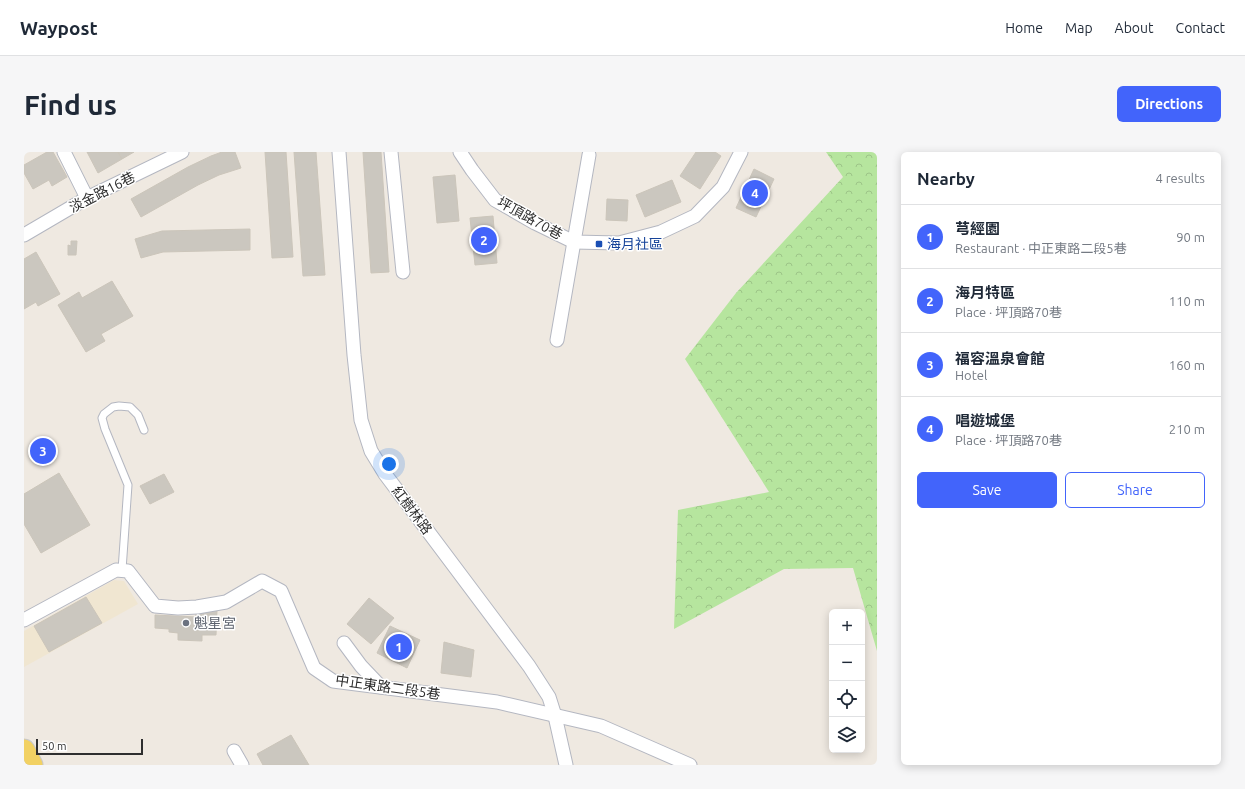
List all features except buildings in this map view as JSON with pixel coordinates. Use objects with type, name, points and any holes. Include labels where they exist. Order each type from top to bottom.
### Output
[{"type":"main road","points":[[24,750],[32,765]]},
{"type":"street","points":[[64,152],[87,198]]},
{"type":"street","name":"淡金路16巷","points":[[24,235],[87,198],[182,152]]},
{"type":"street","name":"紅樹林路","points":[[339,152],[361,420],[371,451],[385,474],[529,666],[549,698],[555,716],[566,765]]},
{"type":"street","points":[[391,152],[403,272]]},
{"type":"street","name":"坪頂路70巷","points":[[460,152],[496,200],[535,224],[574,242],[619,243],[661,232],[695,216],[723,187],[741,152]]},
{"type":"street","name":"坪頂路70巷","points":[[557,340],[589,155]]},
{"type":"street","points":[[24,620],[116,570],[122,570]]},
{"type":"street","name":"中正東路二段5巷","points":[[122,570],[128,571],[155,606],[178,608],[197,607],[226,602],[262,581],[281,591],[314,668],[333,681],[497,702],[601,726],[690,765]]},
{"type":"street","points":[[344,643],[381,687]]},
{"type":"street","points":[[234,751],[242,765]]},
{"type":"lane","points":[[122,570],[128,485],[102,418],[104,414],[113,407],[130,407],[135,410],[144,430]]},
{"type":"shaded area","points":[[114,580],[124,581],[138,604],[24,667],[24,631]]},
{"type":"green space","points":[[826,152],[877,152],[877,651],[853,568],[784,569],[674,629],[678,510],[769,492],[685,359],[736,293],[843,177]]},
{"type":"place","name":"唱遊城堡","points":[[755,193]]},
{"type":"place","name":"海月特區","points":[[484,240]]},
{"type":"place","name":"海月社區","points":[[599,244]]},
{"type":"place","name":"福容溫泉會館","points":[[43,451]]},
{"type":"place","name":"魁星宮","points":[[186,623]]},
{"type":"place","name":"芎經園","points":[[399,647]]}]
